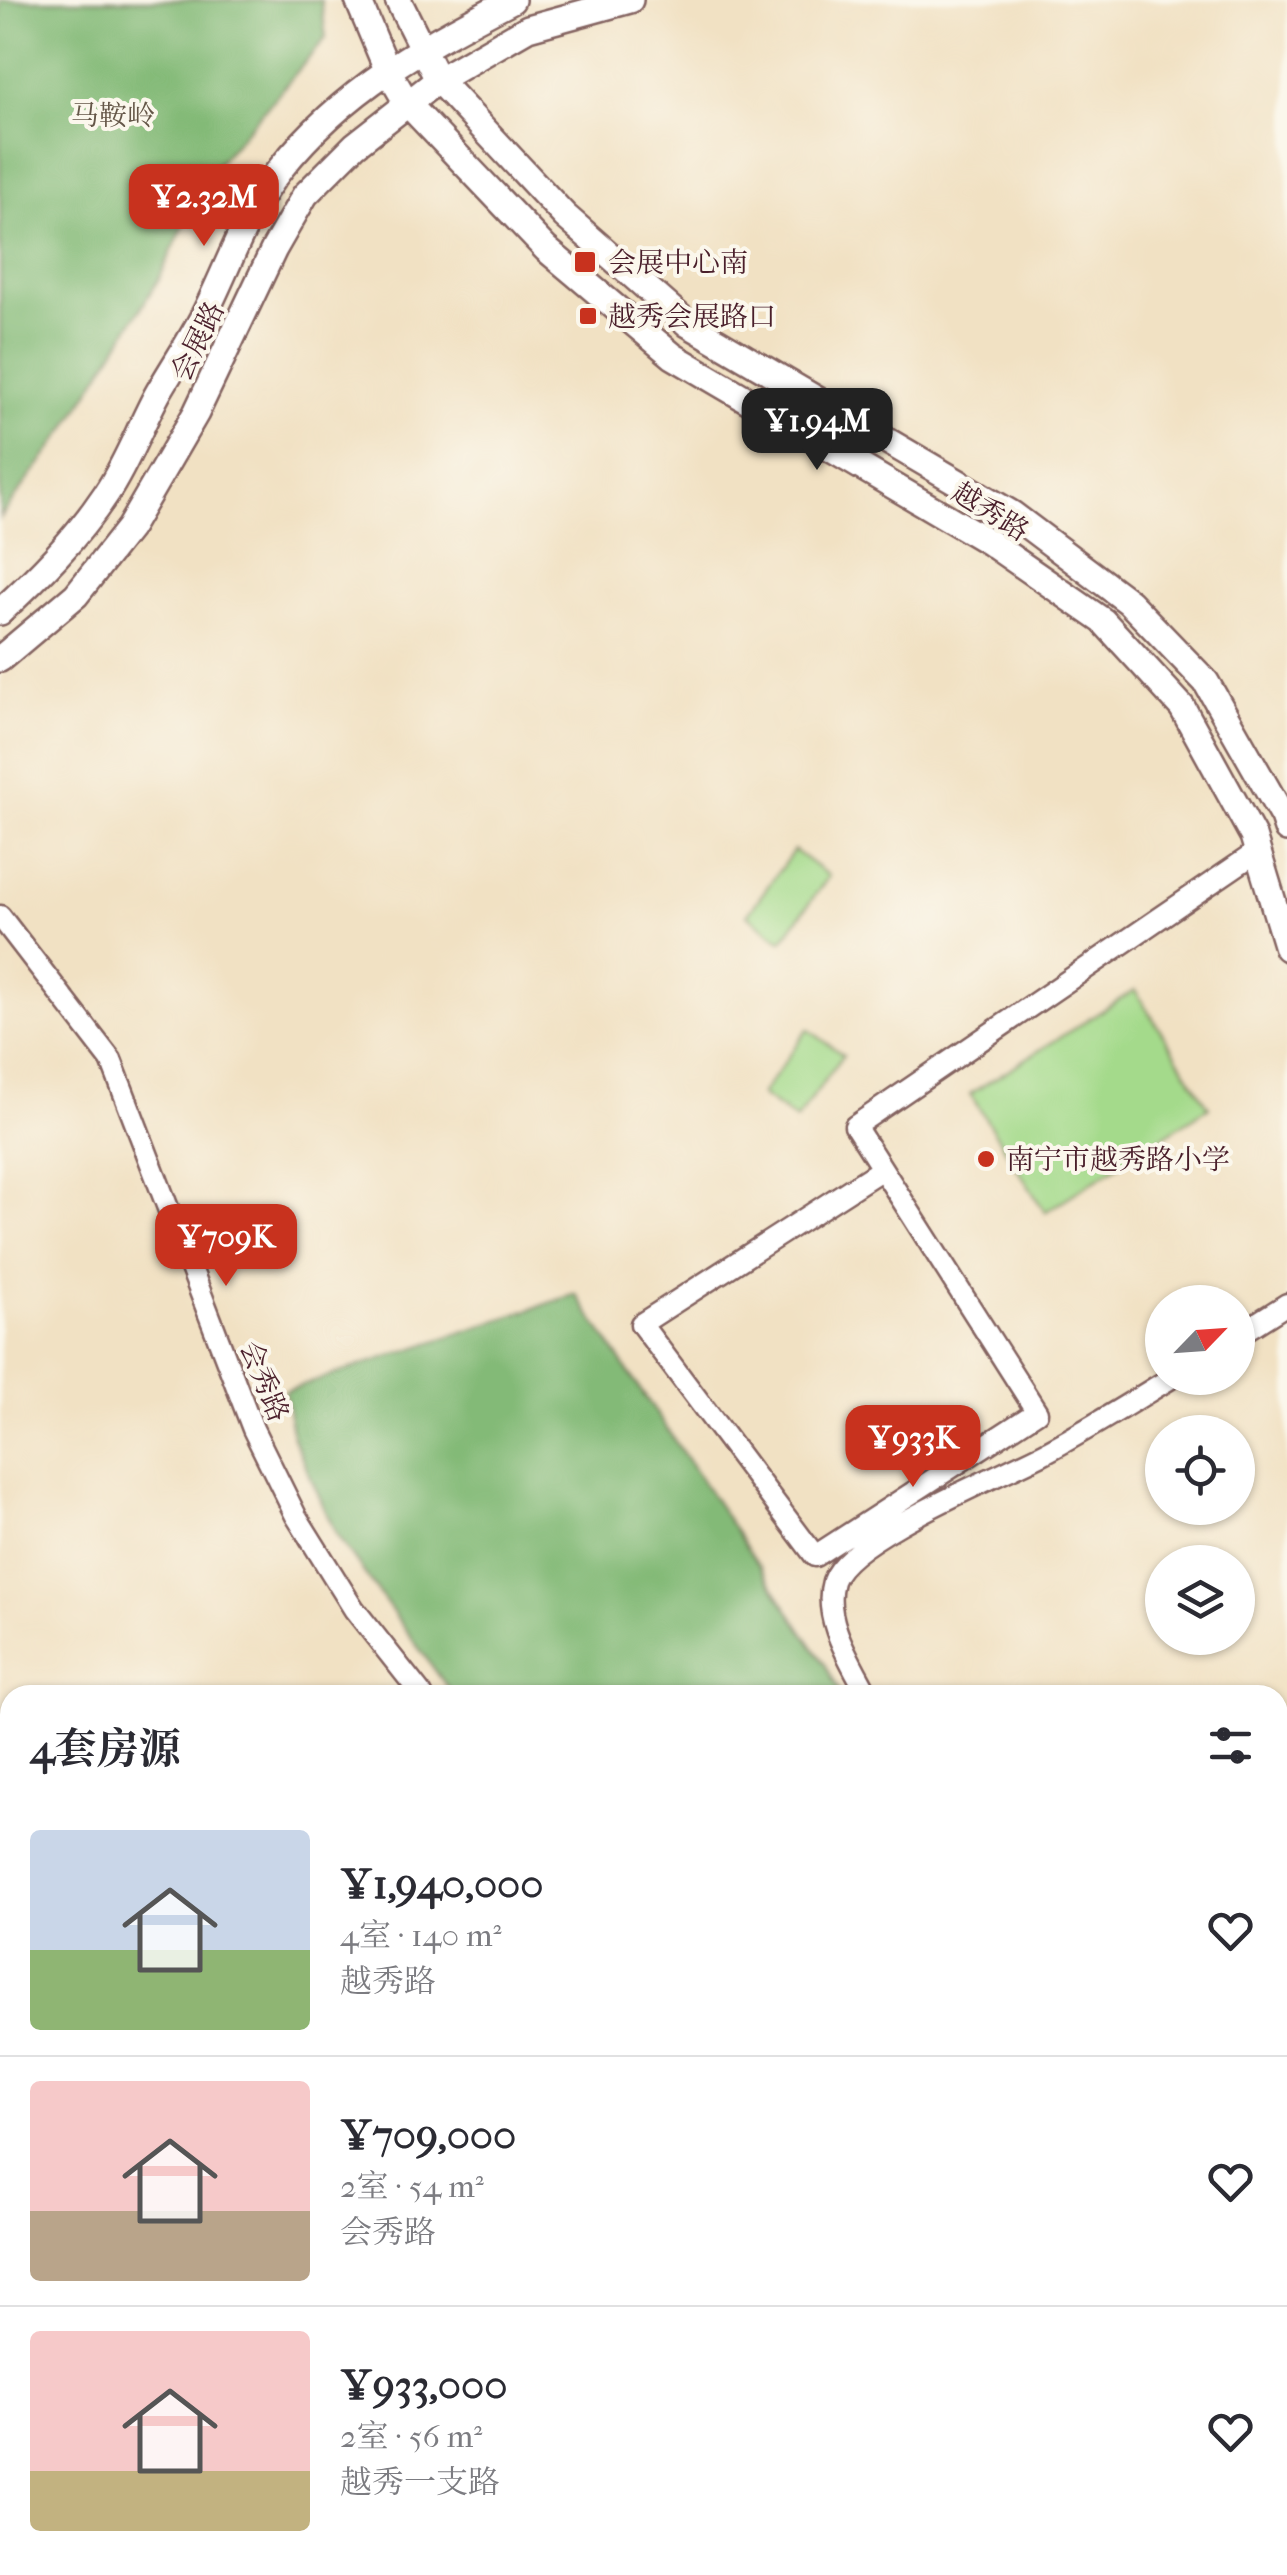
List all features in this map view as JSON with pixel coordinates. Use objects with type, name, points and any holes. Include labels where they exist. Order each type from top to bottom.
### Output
[{"type":"main road","name":"越秀路","points":[[358,0],[388,69],[408,103],[546,248],[672,356],[989,542],[1103,621],[1182,707],[1253,836],[1287,948]]},
{"type":"main road","name":"越秀路","points":[[398,0],[438,80],[565,216],[688,324],[1012,514],[1129,602],[1206,682],[1287,830]]},
{"type":"main road","name":"会展路","points":[[0,612],[48,568],[107,493],[204,315],[243,228],[280,169],[331,116],[388,69],[421,47],[512,0]]},
{"type":"main road","name":"会展路","points":[[0,660],[76,596],[129,528],[196,413],[274,249],[306,195],[355,144],[438,80],[528,28],[630,0]]},
{"type":"street","points":[[882,1169],[641,1324],[815,1556],[1037,1412],[882,1169],[854,1126],[1258,851]]},
{"type":"street","name":"会秀路","points":[[0,916],[111,1060],[253,1429],[296,1516],[354,1609],[414,1685]]},
{"type":"street","points":[[1255,1325],[1287,1304]]},
{"type":"street","points":[[863,1685],[840,1641],[831,1602],[834,1578],[857,1550],[900,1524],[1046,1452],[1145,1393]]},
{"type":"green space","name":"马鞍岭","points":[[0,0],[321,0],[326,38],[207,176],[159,279],[66,429],[0,518]]},
{"type":"green space","points":[[794,850],[829,876],[782,941],[747,915]]},
{"type":"green space","points":[[1135,990],[1209,1107],[1045,1212],[970,1094]]},
{"type":"green space","points":[[808,1029],[843,1055],[796,1120],[761,1095]]},
{"type":"green space","points":[[576,1294],[836,1685],[446,1685],[336,1534],[293,1438],[285,1391]]},
{"type":"place","name":"会展中心南","points":[[585,262]]},
{"type":"place","name":"越秀会展路口","points":[[588,316]]},
{"type":"place","name":"南宁市越秀路小学","points":[[986,1159]]}]
